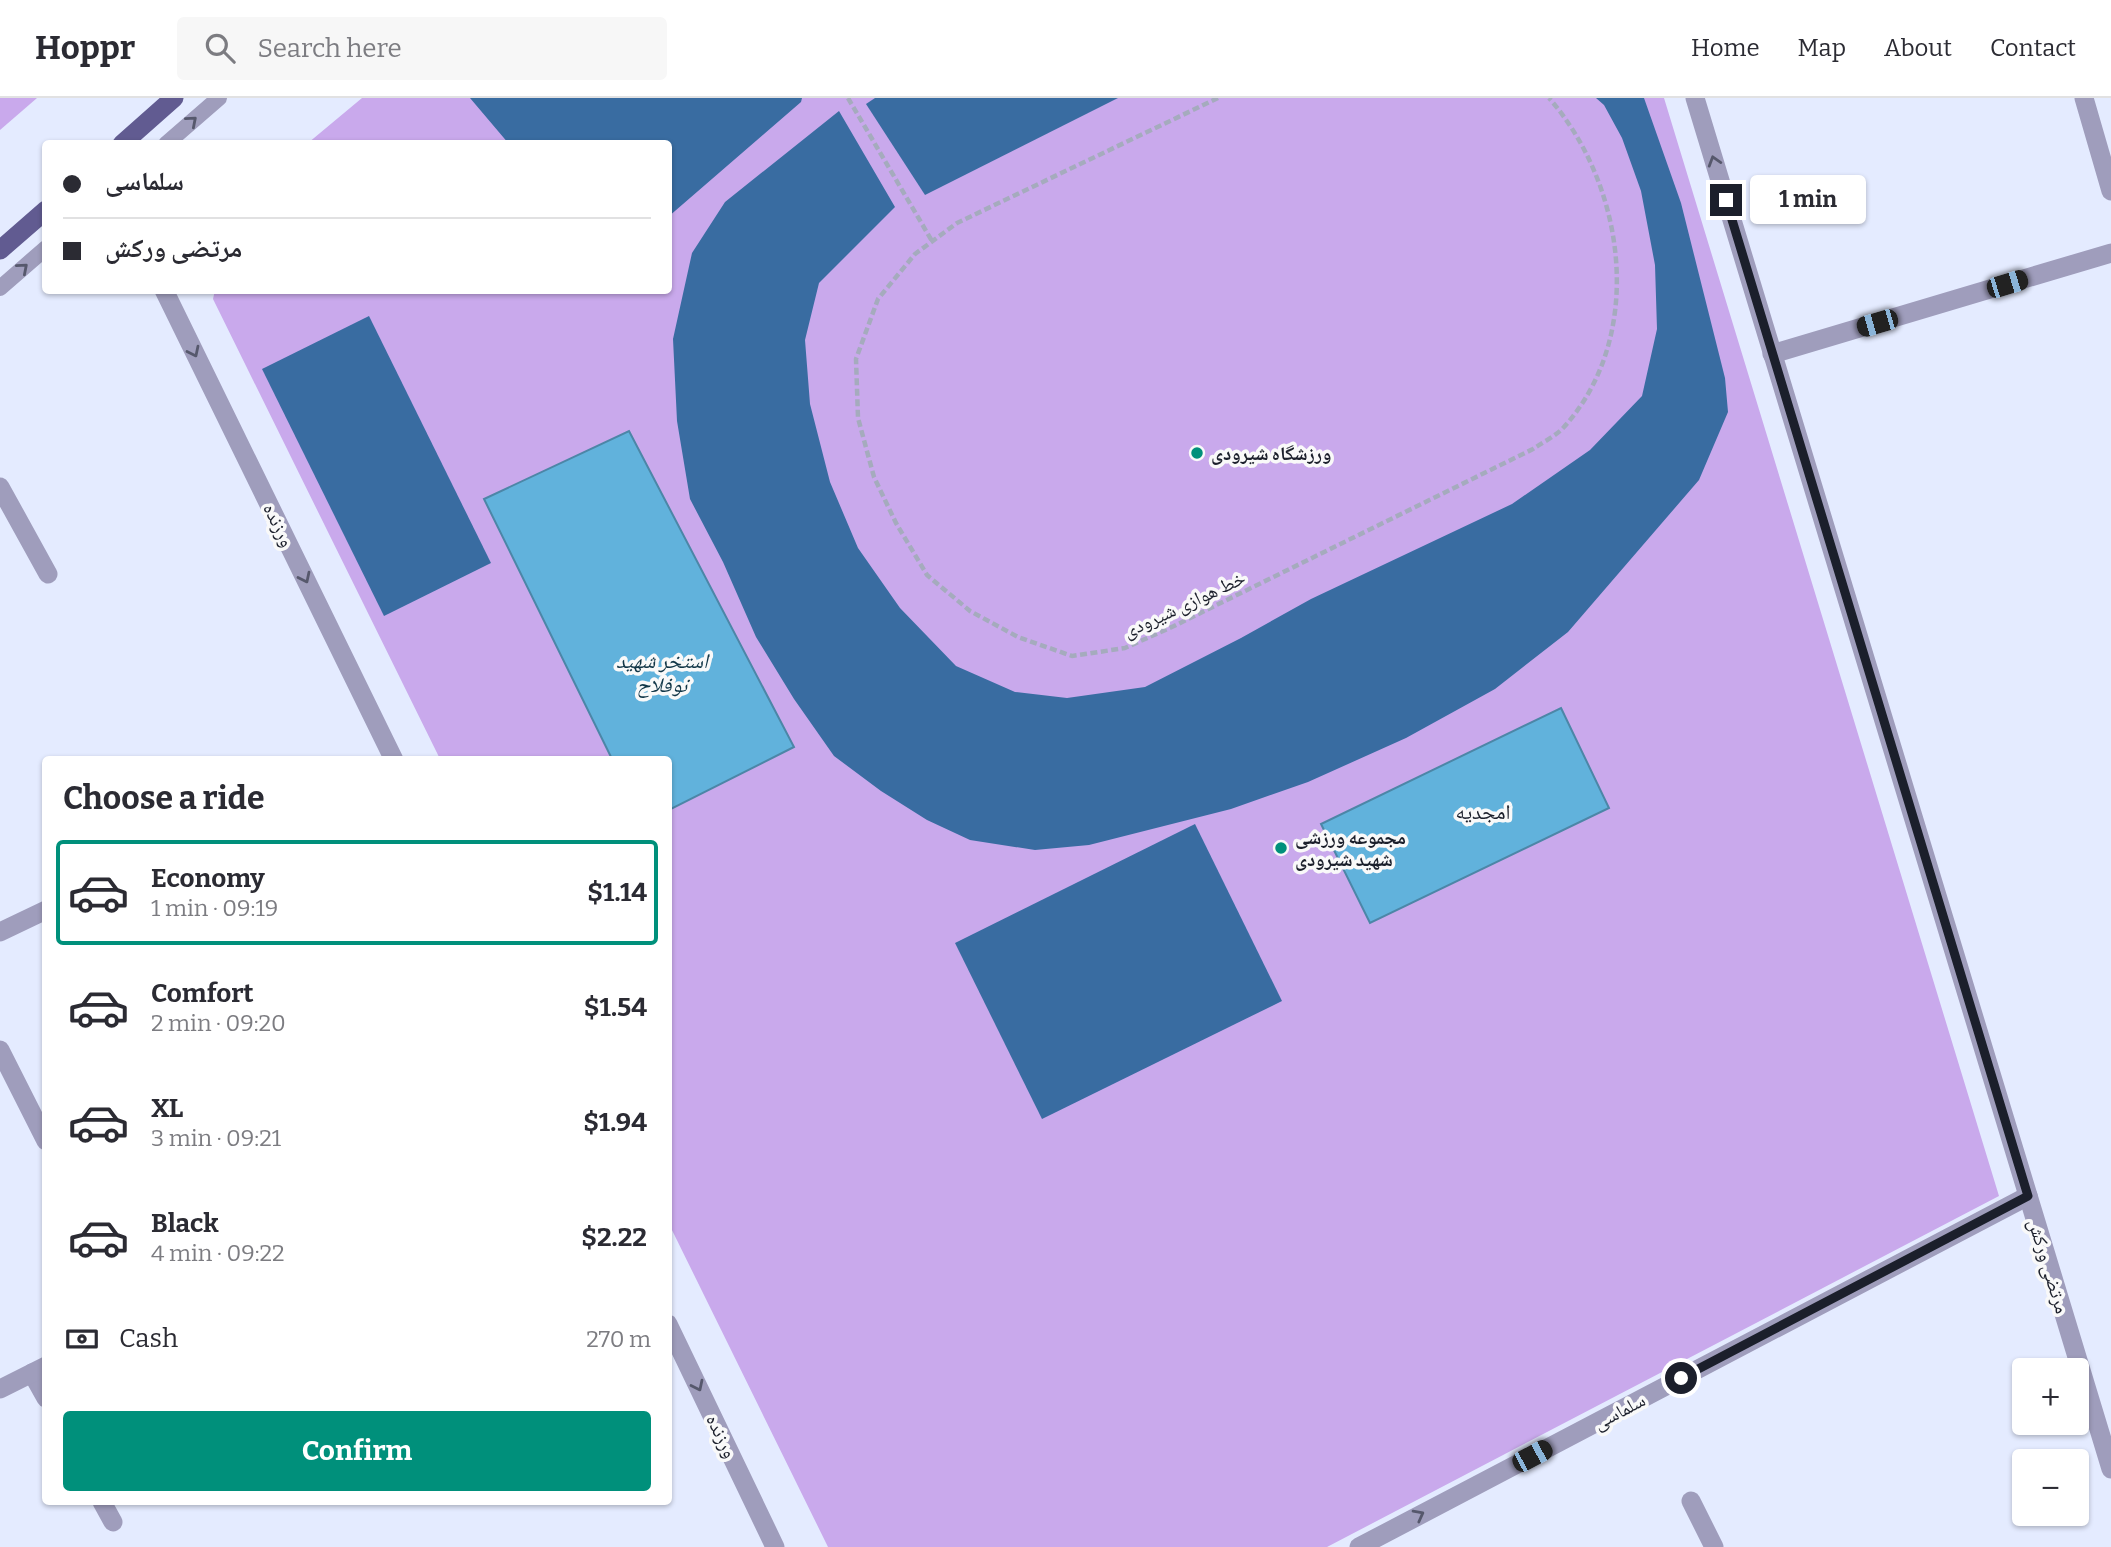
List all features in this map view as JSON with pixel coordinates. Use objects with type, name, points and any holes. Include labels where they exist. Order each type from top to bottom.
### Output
[{"type":"main road","points":[[127,140],[174,98]]},
{"type":"main road","points":[[0,250],[42,213]]},
{"type":"street","name":"مرتضی ورکش","points":[[1695,98],[2111,1469]]},
{"type":"street","points":[[2084,98],[2111,191]]},
{"type":"street","points":[[1773,354],[2111,253]]},
{"type":"street","name":"ورزنده","points":[[166,294],[392,756]]},
{"type":"street","points":[[0,487],[48,574]]},
{"type":"street","points":[[0,932],[42,912]]},
{"type":"street","points":[[0,1050],[39,1111]]},
{"type":"street","name":"سلماسی","points":[[1359,1547],[2028,1196]]},
{"type":"street","name":"ورزنده","points":[[672,1332],[775,1547]]},
{"type":"street","points":[[0,1389],[39,1369]]},
{"type":"street","points":[[1690,1501],[1714,1547]]},
{"type":"street","points":[[104,1505],[114,1522]]},
{"type":"lane","points":[[171,140],[219,98]]},
{"type":"lane","points":[[0,288],[42,251]]},
{"type":"path","points":[[848,98],[932,241]]},
{"type":"path","name":"خط هوازی شیرودی","points":[[1218,98],[957,223],[932,241],[915,254],[878,299],[856,359],[858,418],[874,477],[896,523],[927,575],[970,611],[1018,637],[1072,656],[1125,648],[1533,449],[1562,429],[1598,375],[1611,340],[1617,298],[1614,249],[1604,196],[1589,156],[1569,121],[1549,98]]},
{"type":"shaded area","points":[[0,98],[37,98],[0,130]]},
{"type":"shaded area","name":"مجموعه ورزشی شهید شیرودی","points":[[362,98],[1664,98],[1999,1196],[1327,1547],[828,1547],[672,1230],[672,756],[439,756],[213,299],[214,294],[672,294],[672,140],[312,140]]},
{"type":"water","name":"استخر شهید نوفلاح","points":[[629,431],[794,747],[672,808],[672,756],[611,756],[484,499]]},
{"type":"water","points":[[1561,708],[1609,808],[1370,923],[1321,824]]},
{"type":"building","points":[[470,98],[802,98],[801,102],[672,214],[672,140],[506,140]]},
{"type":"building","points":[[875,98],[1118,98],[925,195],[866,104]]},
{"type":"building","points":[[1596,98],[1644,98],[1681,203],[1725,378],[1728,412],[1699,480],[1568,632],[1495,689],[1406,738],[1308,782],[1231,809],[1089,845],[1035,850],[970,840],[927,820],[881,791],[834,756],[794,699],[756,637],[723,562],[690,499],[677,421],[673,339],[692,253],[725,202],[839,111],[895,207],[819,283],[805,340],[810,404],[830,482],[858,548],[900,608],[956,666],[1015,692],[1067,698],[1145,687],[1311,599],[1512,504],[1590,450],[1642,396],[1657,329],[1655,265],[1641,191],[1622,138],[1604,105]]},
{"type":"building","points":[[369,316],[491,563],[384,616],[262,369]]},
{"type":"building","points":[[1195,824],[1282,1001],[1042,1119],[955,943]]},
{"type":"place","name":"ورزشگاه شیرودی","points":[[1197,453]]},
{"type":"place","name":"مجموعه ورزشی شهید شیرودی","points":[[1281,848]]},
{"type":"district","name":"امجدیه","points":[[1483,812]]},
{"type":"route","points":[[1681,1378],[2028,1196],[1726,200]]}]
